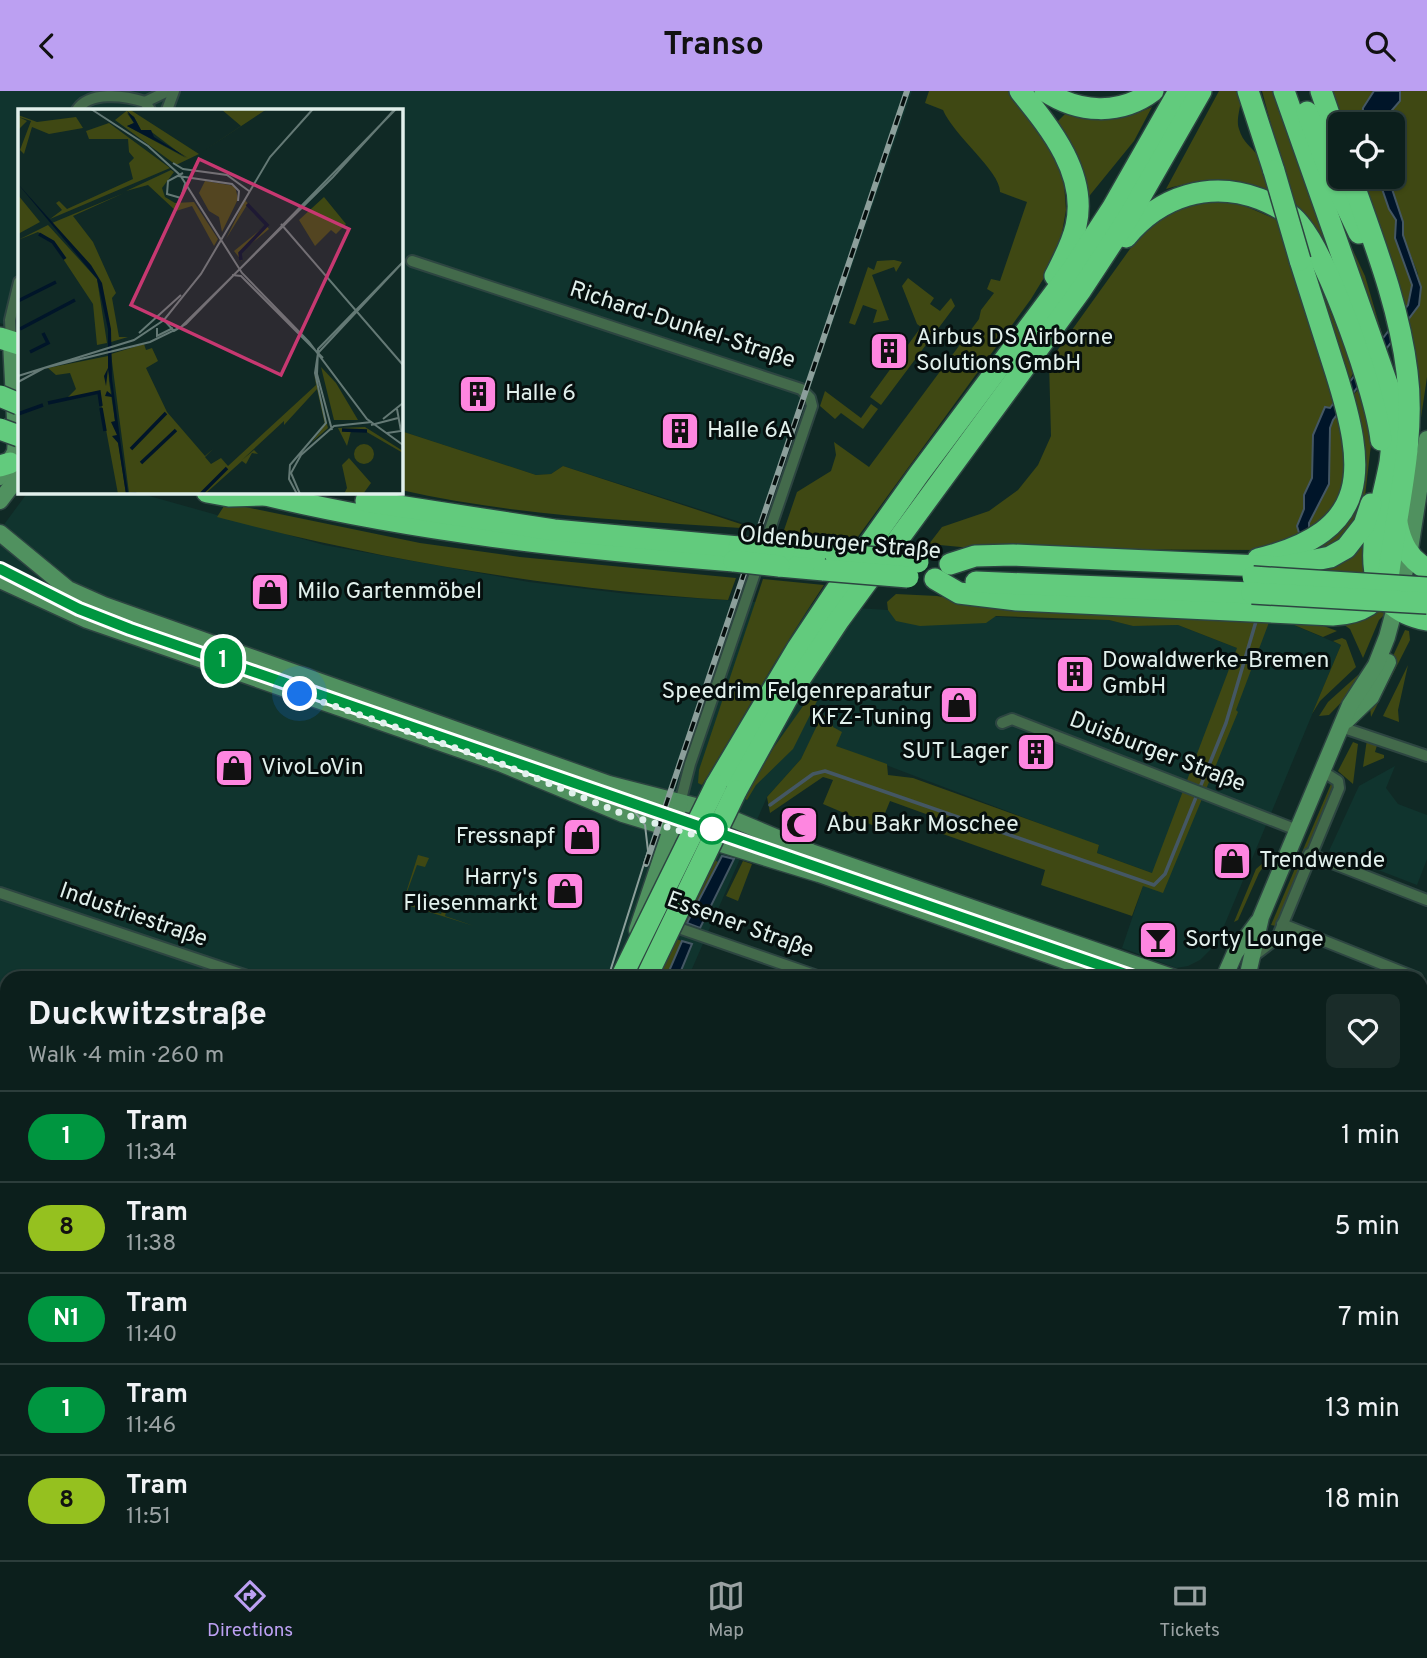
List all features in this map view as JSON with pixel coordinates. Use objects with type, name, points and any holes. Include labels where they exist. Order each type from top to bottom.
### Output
[{"type":"highway","points":[[1020,91],[1048,124],[1062,148],[1073,174],[1077,202],[1077,224],[1071,243],[1026,334]]},
{"type":"highway","points":[[1045,91],[1066,103],[1097,111],[1123,106],[1153,91]]},
{"type":"highway","points":[[649,971],[726,788],[797,649],[919,474],[1026,334],[1113,207],[1179,91]]},
{"type":"highway","points":[[625,971],[692,828],[726,788],[839,620],[1081,290],[1128,220],[1201,91]]},
{"type":"highway","points":[[1234,565],[1306,543],[1336,519],[1355,481],[1356,450],[1348,411],[1248,91]]},
{"type":"highway","points":[[1284,91],[1370,363],[1378,418],[1382,498]]},
{"type":"highway","points":[[1300,91],[1328,168],[1390,299]]},
{"type":"highway","points":[[1321,91],[1328,112]]},
{"type":"highway","points":[[1355,189],[1387,278],[1407,372],[1408,423],[1388,579],[1394,606]]},
{"type":"highway","points":[[1081,290],[1133,229],[1154,211],[1204,190],[1228,190],[1281,207],[1300,225],[1324,267],[1370,363],[1388,386],[1393,429],[1374,571],[1394,606]]},
{"type":"highway","points":[[0,396],[18,404]]},
{"type":"highway","points":[[0,411],[18,419]]},
{"type":"highway","points":[[0,429],[18,436]]},
{"type":"highway","points":[[1381,460],[1364,525],[1346,548],[1330,557],[1281,567],[1013,555],[975,556],[942,572],[959,593],[1017,600],[1333,615],[1394,606],[1427,620]]},
{"type":"highway","name":"Oldenburger Straße","points":[[212,493],[229,496],[260,493],[416,525],[511,540],[736,554],[942,572],[1253,585],[1427,588]]},
{"type":"highway","name":"Oldenburger Straße","points":[[326,493],[368,497],[554,530],[736,554]]},
{"type":"highway","points":[[1396,518],[1400,538],[1418,563]]},
{"type":"highway","name":"Oldenburger Straße","points":[[1253,585],[1427,603]]},
{"type":"main road","points":[[0,501],[7,470],[15,451],[17,415],[10,341]]},
{"type":"main road","points":[[1418,563],[1427,439]]},
{"type":"main road","points":[[1227,971],[1235,953],[1261,917],[1341,726],[1357,691],[1376,665],[1394,606],[1418,563],[1427,501]]},
{"type":"main road","points":[[0,533],[68,589],[94,602],[609,784],[720,813],[811,852],[1155,971]]},
{"type":"main road","points":[[0,580],[87,620],[502,764],[623,814],[819,874],[1094,971]]},
{"type":"main road","points":[[623,971],[680,803]]},
{"type":"main road","points":[[1249,971],[1261,917]]},
{"type":"main road","points":[[634,940],[637,965],[635,971]]},
{"type":"street","points":[[78,109],[87,98],[101,92],[147,106],[168,91]]},
{"type":"street","points":[[167,109],[174,91]]},
{"type":"street","name":"Richard-Dunkel-Straße","points":[[412,261],[801,389],[810,398],[812,406],[690,764],[680,803]]},
{"type":"street","points":[[10,341],[9,320],[18,285]]},
{"type":"street","points":[[0,316],[15,294]]},
{"type":"street","name":"Duisburger Straße","points":[[1002,723],[1012,719],[1297,830]]},
{"type":"street","points":[[1341,726],[1427,756]]},
{"type":"street","points":[[1255,955],[1277,938],[1309,854],[1339,788],[1338,781],[1321,771]]},
{"type":"street","points":[[1309,854],[1427,900]]},
{"type":"street","name":"Industriestraße","points":[[0,893],[232,971]]},
{"type":"street","name":"Essener Straße","points":[[642,913],[681,930],[802,971]]},
{"type":"street","points":[[1282,924],[1399,971]]},
{"type":"shaded area","points":[[0,91],[912,91],[762,529],[563,466],[551,474],[536,475],[402,431],[402,109],[18,109],[18,330],[0,323]]},
{"type":"shaded area","points":[[27,493],[139,493],[324,545],[529,582],[628,594],[1050,620],[1109,620],[1133,626],[1178,625],[1237,648],[1275,617],[1341,645],[1217,943],[1200,960],[1188,966],[1176,968],[1122,948],[1143,886],[1152,873],[1097,853],[1099,846],[836,746],[833,727],[823,715],[801,759],[767,797],[691,971],[0,971],[0,530]]},
{"type":"shaded area","points":[[1395,766],[1386,788],[1398,804],[1427,815],[1427,859],[1417,885],[1329,851],[1359,786]]},
{"type":"green space","points":[[929,91],[1008,91],[1055,157],[1064,183],[1066,210],[1058,255],[1031,299],[857,538],[783,533],[797,492],[831,471],[836,455],[834,442],[869,467],[979,319],[981,310],[994,293],[987,289],[991,279],[1000,281],[1027,202],[1000,192],[993,174],[943,110],[925,103]]},
{"type":"green space","points":[[1219,91],[1239,91],[1239,129],[1260,160],[1271,194],[1244,184],[1219,181],[1166,189]]},
{"type":"green space","points":[[1262,91],[1276,91],[1340,273],[1293,206]]},
{"type":"green space","points":[[1325,91],[1374,91],[1363,112],[1335,112]]},
{"type":"green space","points":[[1400,91],[1427,91],[1427,377],[1407,513],[1419,409],[1419,378],[1412,341],[1360,189],[1382,189],[1396,220],[1395,238],[1412,285],[1409,298],[1411,316],[1418,274],[1403,235],[1403,221],[1392,189],[1405,189],[1405,112],[1390,112],[1400,101]]},
{"type":"green space","points":[[1152,107],[1134,141],[1086,200],[1070,142],[1057,122],[1066,113],[1098,120],[1131,115]]},
{"type":"green space","points":[[1327,195],[1365,276],[1392,368]]},
{"type":"green space","points":[[1205,201],[1240,204],[1278,220],[1343,418],[1348,472],[1337,503],[1319,525],[1309,526],[1309,531],[1271,550],[982,549],[929,544],[942,527],[989,511],[1018,490],[1038,465],[1051,436],[1049,362],[1140,235],[1170,213]]},
{"type":"green space","points":[[1310,260],[1354,371],[1348,384]]},
{"type":"green space","points":[[877,261],[902,262],[896,272],[894,267],[872,275],[889,320],[873,323],[877,310],[863,305],[855,325],[849,323],[868,267],[874,270]]},
{"type":"green space","points":[[908,278],[934,298],[930,304],[940,311],[951,298],[955,306],[881,405],[870,397],[921,327],[917,324],[902,286]]},
{"type":"green space","points":[[1358,390],[1362,393],[1372,436],[1365,496],[1359,517],[1343,540],[1319,554],[1315,545],[1341,519],[1352,396]]},
{"type":"green space","points":[[825,391],[861,418],[871,404],[878,409],[863,429],[841,413],[835,419],[820,406]]},
{"type":"green space","points":[[402,431],[536,475],[551,474],[563,466],[756,529],[533,512],[402,490]]},
{"type":"green space","points":[[226,503],[420,543],[520,557],[736,578],[728,600],[535,581],[407,560],[217,517]]},
{"type":"green space","points":[[1369,523],[1366,574],[1317,570]]},
{"type":"green space","points":[[763,579],[824,585],[702,785],[698,783],[699,770]]},
{"type":"green space","points":[[896,594],[937,596],[975,603],[1271,617],[1236,710],[1238,712],[1163,893],[1143,886],[1132,916],[1041,885],[1045,870],[943,834],[948,822],[890,801],[879,828],[823,804],[833,780],[823,777],[770,813],[767,797],[801,759],[822,715],[833,718],[833,727],[842,732],[836,746],[887,764],[888,775],[913,778],[1099,845],[1097,853],[1152,873],[1237,648],[1178,625],[1133,626],[1109,620],[996,616],[986,623],[920,626],[896,621],[888,610],[887,602]]},
{"type":"green space","points":[[1375,611],[1386,613],[1379,620],[1363,658],[1350,629],[1340,622]]},
{"type":"green space","points":[[1275,617],[1308,620],[1337,631],[1323,637]]},
{"type":"green space","points":[[1405,630],[1409,631],[1410,640],[1371,717],[1370,706]]},
{"type":"green space","points":[[1342,638],[1346,640],[1356,667],[1320,701],[1312,714],[1341,645],[1333,641]]},
{"type":"green space","points":[[1408,665],[1398,710],[1399,722],[1383,716]]},
{"type":"green space","points":[[1358,675],[1359,684],[1329,715],[1319,716],[1328,702]]},
{"type":"green space","points":[[813,692],[819,697],[793,749],[756,785],[747,800],[744,798],[774,747]]},
{"type":"green space","points":[[1367,739],[1378,742],[1375,752],[1384,755],[1384,758],[1363,767]]},
{"type":"green space","points":[[1353,742],[1358,744],[1353,784],[1338,771]]},
{"type":"green space","points":[[1331,784],[1335,787],[1276,926],[1271,925]]},
{"type":"green space","points":[[418,855],[429,858],[425,867],[417,865],[407,892],[416,897],[414,905],[441,914],[444,907],[447,908],[445,916],[474,926],[407,905],[404,899]]},
{"type":"green space","points":[[1270,857],[1259,873],[1238,920],[1234,922],[1256,869]]},
{"type":"green space","points":[[712,859],[718,862],[687,923],[683,923]]},
{"type":"green space","points":[[743,861],[752,864],[738,901],[726,896]]},
{"type":"green space","points":[[676,939],[682,941],[669,971],[660,971]]},
{"type":"water","points":[[1374,91],[1400,91],[1400,101],[1390,112],[1363,112]]},
{"type":"water","points":[[1382,189],[1392,189],[1403,222],[1403,235],[1421,287],[1419,305],[1333,420],[1330,428],[1329,484],[1309,523],[1309,531],[1300,536],[1297,526],[1304,509],[1304,495],[1312,478],[1313,435],[1325,407],[1330,408],[1408,305],[1412,285],[1395,238],[1396,220]]},
{"type":"water","points":[[722,856],[734,859],[700,928],[687,923]]},
{"type":"water","points":[[682,941],[692,944],[681,971],[669,971]]},
{"type":"waterway","points":[[770,805],[813,774],[825,771],[1154,885],[1165,874],[1226,723],[1257,618]]},
{"type":"tram line","points":[[0,564],[62,596],[154,631],[1133,971]]},
{"type":"tram line","name":"1","points":[[0,569],[79,609],[130,629],[1117,971]]},
{"type":"tram line","points":[[610,971],[648,851],[645,825],[623,797]]},
{"type":"railway","points":[[646,864],[907,91]]},
{"type":"place","name":"Airbus DS Airborne Solutions GmbH","points":[[889,351]]},
{"type":"place","name":"Halle 6","points":[[478,394]]},
{"type":"place","name":"Halle 6A","points":[[680,431]]},
{"type":"place","name":"Milo Gartenmöbel","points":[[270,592]]},
{"type":"place","name":"Dowaldwerke-Bremen GmbH","points":[[1075,674]]},
{"type":"place","name":"Speedrim Felgenreparatur KFZ-Tuning","points":[[959,705]]},
{"type":"place","name":"SUT Lager","points":[[1036,752]]},
{"type":"place","name":"VivoLoVin","points":[[234,768]]},
{"type":"place","name":"Abu Bakr Moschee","points":[[799,825]]},
{"type":"place","name":"Fressnapf","points":[[582,837]]},
{"type":"place","name":"Trendwende","points":[[1232,861]]},
{"type":"place","name":"Harry's Fliesenmarkt","points":[[565,891]]},
{"type":"place","name":"Sorty Lounge","points":[[1158,940]]},
{"type":"route","points":[[300,694],[502,764],[623,814],[698,836],[712,829]]}]
